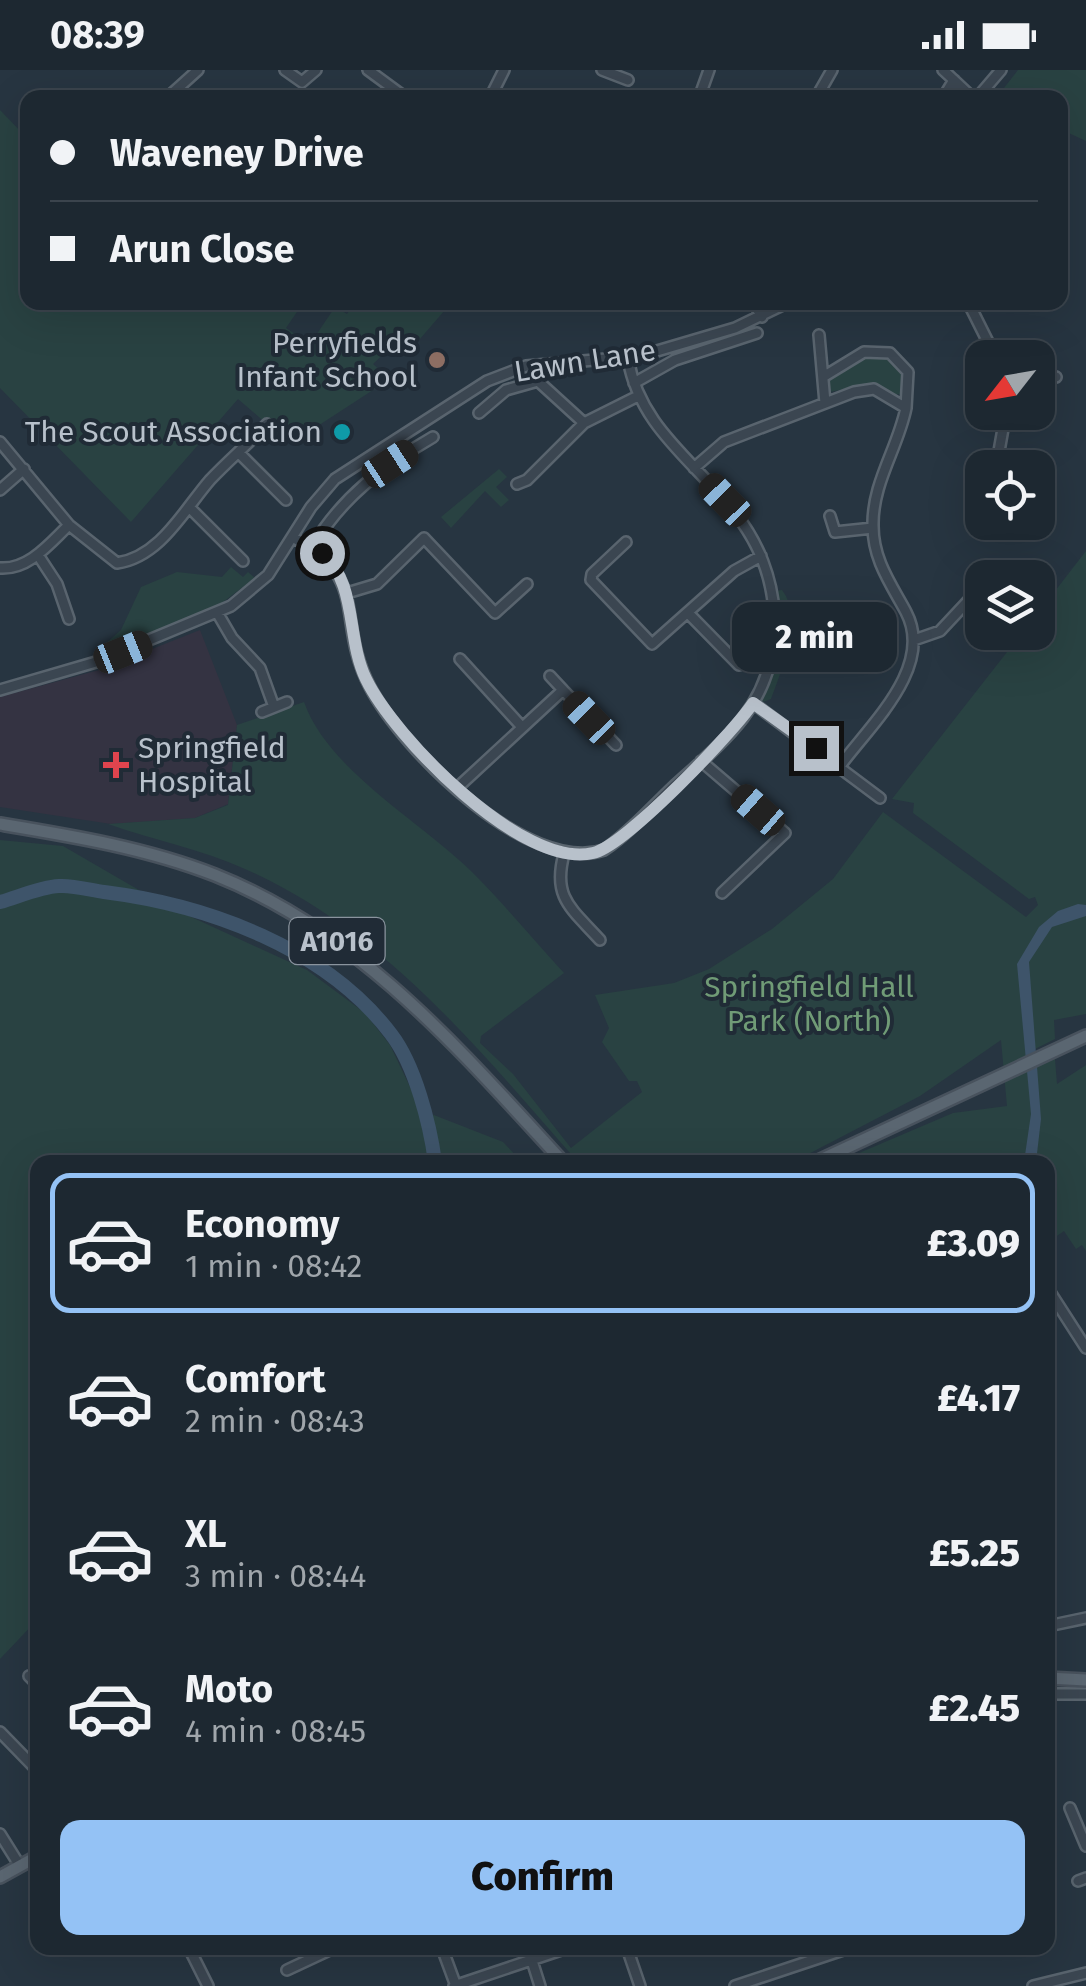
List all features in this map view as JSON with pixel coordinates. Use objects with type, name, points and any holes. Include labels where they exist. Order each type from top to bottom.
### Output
[{"type":"main road","name":"A1016","points":[[0,824],[92,840],[173,861],[214,874],[295,914],[404,994],[557,1155]]},
{"type":"main road","points":[[831,1155],[1086,1036]]},
{"type":"main road","points":[[1055,1678],[1086,1680]]},
{"type":"main road","points":[[0,1878],[30,1860]]},
{"type":"street","points":[[176,90],[198,70]]},
{"type":"street","points":[[284,70],[302,82],[314,74]]},
{"type":"street","points":[[368,70],[395,90]]},
{"type":"street","points":[[602,70],[628,80]]},
{"type":"street","points":[[943,70],[966,90]]},
{"type":"street","points":[[982,90],[1001,70]]},
{"type":"street","points":[[947,90],[954,80]]},
{"type":"street","points":[[758,310],[762,318]]},
{"type":"street","name":"Lawn Lane","points":[[0,690],[96,662],[218,614],[260,584],[311,507],[335,479],[486,381],[526,366],[628,359],[762,318],[776,310]]},
{"type":"street","points":[[972,310],[987,340]]},
{"type":"street","name":"Lawn Lane","points":[[634,383],[675,360],[756,334]]},
{"type":"street","points":[[819,334],[825,403]]},
{"type":"street","points":[[822,376],[864,352],[884,351],[898,358],[908,372],[906,408],[880,483],[872,528],[879,562],[909,619],[914,640],[901,684],[840,766]]},
{"type":"street","points":[[294,538],[331,561],[347,593],[355,654],[374,696],[407,740],[457,788],[498,820],[564,854],[604,850],[701,761],[753,703],[768,672],[774,638],[772,588],[761,556],[735,512],[659,430],[638,396],[628,359]]},
{"type":"street","name":"Lawn Lane","points":[[479,413],[506,390],[538,382],[584,424]]},
{"type":"street","points":[[694,468],[724,442],[870,389],[906,408]]},
{"type":"street","points":[[518,484],[527,480],[584,424],[638,396]]},
{"type":"street","points":[[0,442],[70,524],[112,562],[122,563],[148,551],[267,424]]},
{"type":"street","points":[[312,547],[341,503],[390,464],[434,437]]},
{"type":"street","points":[[239,453],[286,500]]},
{"type":"street","points":[[0,490],[24,469]]},
{"type":"street","points":[[189,507],[243,560]]},
{"type":"street","points":[[830,516],[835,532],[872,528]]},
{"type":"street","points":[[0,568],[12,568],[38,555],[70,524]]},
{"type":"street","points":[[347,593],[376,584],[424,538],[495,613],[526,584]]},
{"type":"street","points":[[626,542],[592,574],[593,584],[652,644],[734,571],[761,556]]},
{"type":"street","points":[[38,555],[57,584],[69,619]]},
{"type":"street","points":[[914,640],[940,631],[965,604]]},
{"type":"street","points":[[218,614],[232,638],[260,668],[274,708]]},
{"type":"street","points":[[689,614],[740,665]]},
{"type":"street","points":[[460,659],[522,727]]},
{"type":"street","points":[[550,676],[616,745]]},
{"type":"street","points":[[457,788],[563,690]]},
{"type":"street","points":[[262,712],[288,702]]},
{"type":"street","points":[[753,703],[880,798]]},
{"type":"street","points":[[701,761],[785,833],[722,893]]},
{"type":"street","points":[[564,854],[558,878],[563,898],[600,940]]},
{"type":"street","points":[[1055,1299],[1086,1348]]},
{"type":"street","points":[[1055,1625],[1086,1618]]},
{"type":"street","points":[[1055,1694],[1086,1694]]},
{"type":"street","points":[[0,1732],[30,1763]]},
{"type":"street","points":[[1070,1808],[1086,1846]]},
{"type":"street","points":[[0,1834],[20,1866]]},
{"type":"street","points":[[192,1955],[208,1986]]},
{"type":"street","points":[[287,1970],[319,1955]]},
{"type":"street","points":[[444,1955],[455,1986],[547,1955]]},
{"type":"street","points":[[530,1955],[540,1986]]},
{"type":"street","points":[[629,1955],[640,1986]]},
{"type":"street","points":[[735,1986],[828,1955]]},
{"type":"street","points":[[1033,1986],[1086,1973]]},
{"type":"shaded area","name":"Springfield Hospital","points":[[200,630],[237,725],[228,804],[195,818],[111,824],[0,807],[0,697],[99,670]]},
{"type":"shaded area","points":[[1086,905],[1086,916],[1052,927],[1029,962],[1041,1119],[1037,1155],[1025,1155],[1031,1114],[1017,964],[1039,927],[1058,911]]},
{"type":"green space","points":[[1018,70],[1086,70],[1086,141],[1068,133],[1068,90],[1002,90]]},
{"type":"green space","points":[[0,110],[20,131],[20,310],[298,310],[286,328],[310,344],[333,310],[347,314],[350,310],[445,310],[413,347],[402,336],[373,364],[390,379],[290,444],[238,399],[131,522],[0,388]]},
{"type":"green space","points":[[865,355],[890,357],[904,372],[904,393],[895,395],[865,385],[830,392],[827,380]]},
{"type":"green space","points":[[499,469],[507,477],[496,487],[509,500],[501,507],[485,491],[451,528],[441,517]]},
{"type":"green space","name":"Springfield Hall Park (North)","points":[[1086,551],[1086,1014],[1054,1020],[1055,1039],[1035,1049],[1037,1067],[1055,1059],[1057,1084],[1086,1065],[1086,1251],[1082,1245],[1076,1249],[1064,1231],[1055,1237],[1055,1155],[854,1155],[953,1113],[1007,1106],[1001,1040],[920,1096],[806,1155],[572,1155],[427,997],[342,925],[245,869],[108,824],[195,818],[228,805],[237,725],[304,702],[316,727],[354,772],[471,871],[564,973],[481,1036],[480,1043],[513,1074],[571,1148],[642,1092],[637,1081],[629,1081],[602,1042],[609,1028],[595,995],[674,983],[709,969],[772,929],[833,879],[883,812],[1026,917],[1038,905],[1035,897],[1029,899],[913,813],[914,803],[892,799],[1009,650],[1055,650],[1055,591]]},
{"type":"green space","points":[[231,567],[243,577],[248,572],[255,578],[215,608],[95,659],[94,654],[121,630],[141,587],[177,572],[222,577]]},
{"type":"green space","points":[[782,590],[791,614],[789,643],[771,699],[763,702],[760,697],[778,649],[776,591]]},
{"type":"green space","points":[[0,840],[63,846],[163,904],[307,970],[365,1013],[390,1045],[421,1110],[503,1142],[515,1155],[30,1155],[30,1627],[0,1659]]},
{"type":"waterway","points":[[0,902],[59,886],[144,898],[223,920],[299,955],[364,1004],[400,1047],[420,1095],[434,1155]]},
{"type":"place","name":"Perryfields Infant School","points":[[437,360]]},
{"type":"place","name":"The Scout Association","points":[[342,432]]},
{"type":"place","name":"Springfield Hospital","points":[[116,765]]},
{"type":"route","points":[[322,553],[342,578],[355,654],[390,719],[435,769],[473,802],[526,836],[564,854],[582,855],[614,844],[733,730],[753,703],[816,748]]}]
